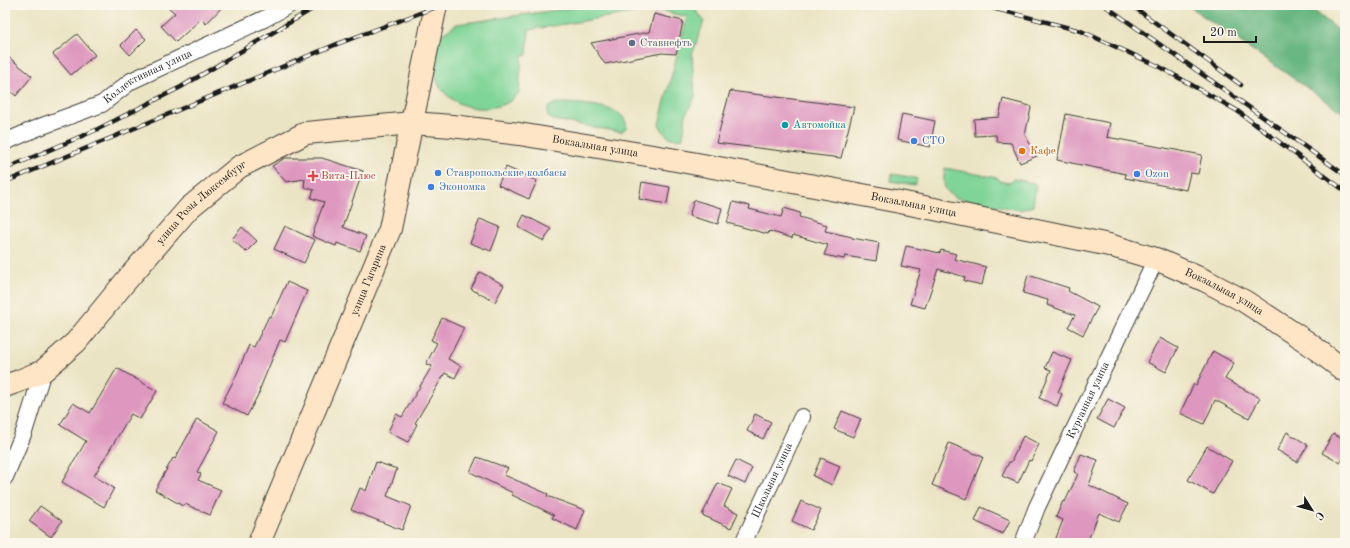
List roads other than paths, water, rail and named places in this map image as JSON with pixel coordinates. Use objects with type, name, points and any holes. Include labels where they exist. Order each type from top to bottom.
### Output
[{"type":"main road","name":"улица Гагарина","points":[[259,543],[390,229],[436,5]]},
{"type":"main road","name":"улица Розы Люксембург","points":[[5,386],[43,371],[76,342],[125,282],[189,208],[239,167],[306,133],[412,123],[452,126]]},
{"type":"main road","name":"Вокзальная улица","points":[[452,126],[519,134],[665,158],[900,202],[1109,245],[1156,259],[1206,281],[1244,301],[1308,342],[1345,371]]},
{"type":"street","name":"Коллективная улица","points":[[5,142],[37,128],[102,104],[130,81],[264,19],[289,5]]},
{"type":"street","name":"Курганная улица","points":[[1023,543],[1037,507],[1156,259]]},
{"type":"street","points":[[5,477],[24,432],[43,371]]},
{"type":"street","name":"Школьная улица","points":[[743,543],[802,417]]},
{"type":"railway","points":[[5,169],[96,130],[181,87],[319,5]]},
{"type":"railway","points":[[5,182],[337,44],[445,5]]},
{"type":"railway","points":[[981,5],[1081,31],[1158,66],[1236,110],[1345,191]]},
{"type":"railway","points":[[1104,5],[1345,175]]},
{"type":"railway","points":[[1131,5],[1241,85]]},
{"type":"place","name":"Ставнефть","points":[[632,43]]},
{"type":"place","name":"Автомойка","points":[[785,125]]},
{"type":"place","name":"СТО","points":[[914,141]]},
{"type":"place","name":"Кафе","points":[[1022,151]]},
{"type":"place","name":"Ставропольские колбасы","points":[[438,173]]},
{"type":"place","name":"Ozon","points":[[1137,174]]},
{"type":"place","name":"Вита-Плюс","points":[[313,176]]},
{"type":"place","name":"Экономка","points":[[431,187]]}]
